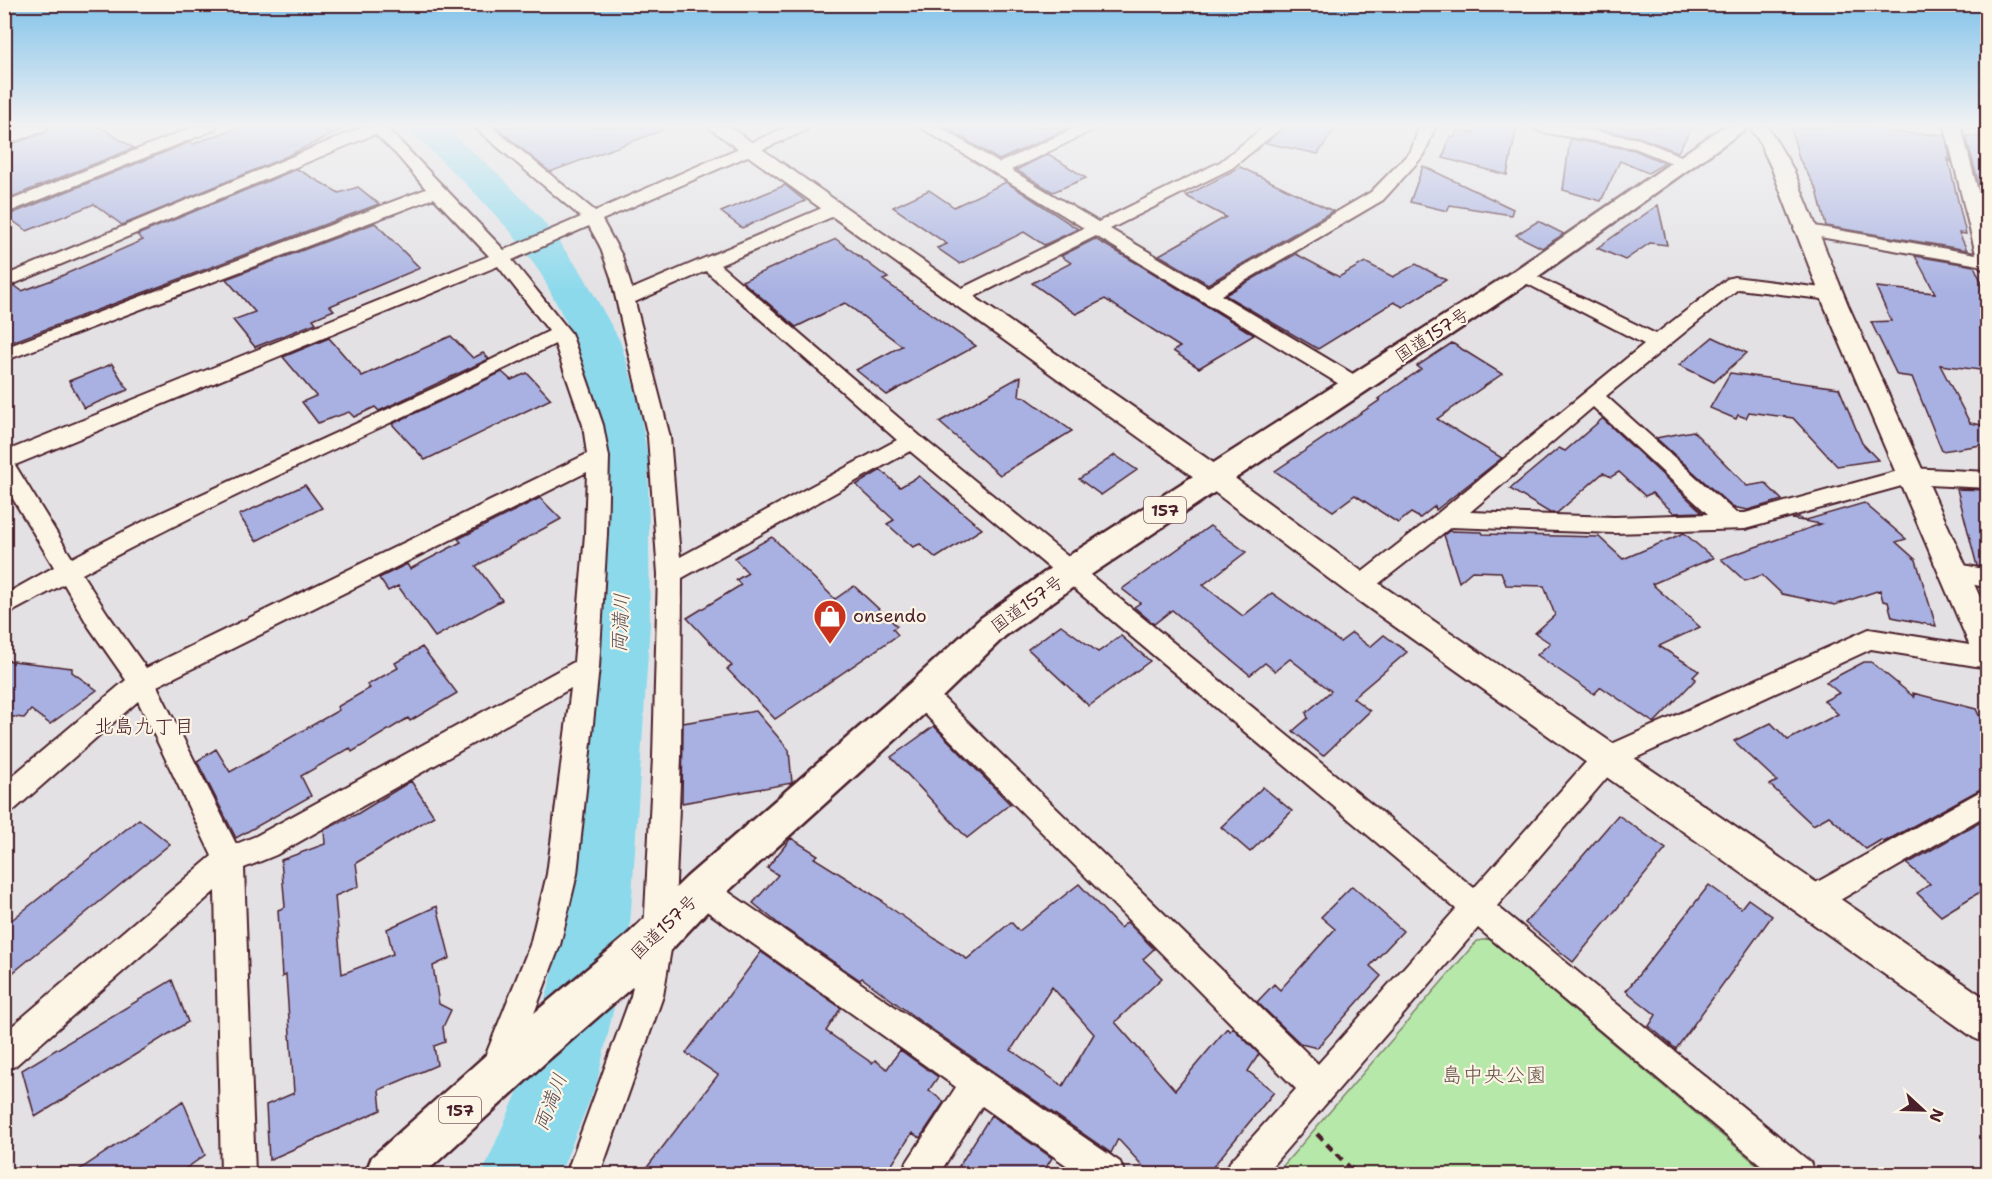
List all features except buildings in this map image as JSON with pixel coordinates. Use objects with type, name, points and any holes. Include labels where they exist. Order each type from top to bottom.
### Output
[{"type":"highway","name":"国道157号","points":[[389,1174],[649,942],[701,890],[993,627],[1071,571],[1524,275],[1661,182]]},
{"type":"street","points":[[4,209],[71,182]]},
{"type":"street","points":[[4,284],[246,182]]},
{"type":"street","points":[[429,182],[505,255],[561,333],[593,425],[598,457],[596,534],[586,667],[562,874],[545,945],[491,1081]]},
{"type":"street","points":[[549,182],[592,217],[604,236],[621,274],[659,437],[670,574],[667,757],[649,942],[647,996],[584,1174]]},
{"type":"street","points":[[238,1174],[229,860],[142,682],[98,620],[4,463],[505,255],[672,182]]},
{"type":"street","points":[[796,182],[1215,478],[1360,586],[1988,1024]]},
{"type":"street","points":[[1021,182],[1356,385]]},
{"type":"street","points":[[957,297],[1192,182]]},
{"type":"street","points":[[1208,295],[1377,196],[1390,182]]},
{"type":"street","points":[[1786,182],[1803,229],[1909,476],[1988,651]]},
{"type":"street","points":[[1803,229],[1986,262],[1979,200],[1973,182]]},
{"type":"street","points":[[4,355],[437,191]]},
{"type":"street","points":[[625,299],[835,209]]},
{"type":"street","points":[[708,264],[912,441],[1798,1174]]},
{"type":"street","points":[[1524,275],[1657,343]]},
{"type":"street","points":[[1360,586],[1446,519],[1657,343],[1734,283],[1831,294]]},
{"type":"street","points":[[4,607],[68,569],[152,526],[435,395],[561,333]]},
{"type":"street","points":[[1594,396],[1730,521]]},
{"type":"street","points":[[670,574],[912,441]]},
{"type":"street","points":[[4,801],[142,682],[598,457]]},
{"type":"street","points":[[1446,519],[1614,525],[1745,521],[1909,476],[1988,480]]},
{"type":"street","points":[[1954,573],[1988,579]]},
{"type":"street","points":[[1242,1174],[1606,759],[1869,639],[1988,658]]},
{"type":"street","points":[[4,1055],[229,860],[266,846],[586,667]]},
{"type":"street","points":[[922,693],[1319,1088]]},
{"type":"street","points":[[1811,901],[1988,799]]},
{"type":"street","points":[[701,890],[1108,1174]]},
{"type":"street","points":[[919,1174],[978,1084]]},
{"type":"path","points":[[1296,1113],[1356,1174]]},
{"type":"green space","name":"島中央公園","points":[[1489,939],[1768,1174],[1276,1174],[1477,941]]},
{"type":"waterway","name":"両満川","points":[[485,182],[525,224],[561,273],[598,341],[615,399],[624,460],[622,623],[595,941],[560,1082],[521,1174]]},
{"type":"place","name":"onsendo","points":[[830,645]]},
{"type":"district","name":"北島九丁目","points":[[144,726]]}]
